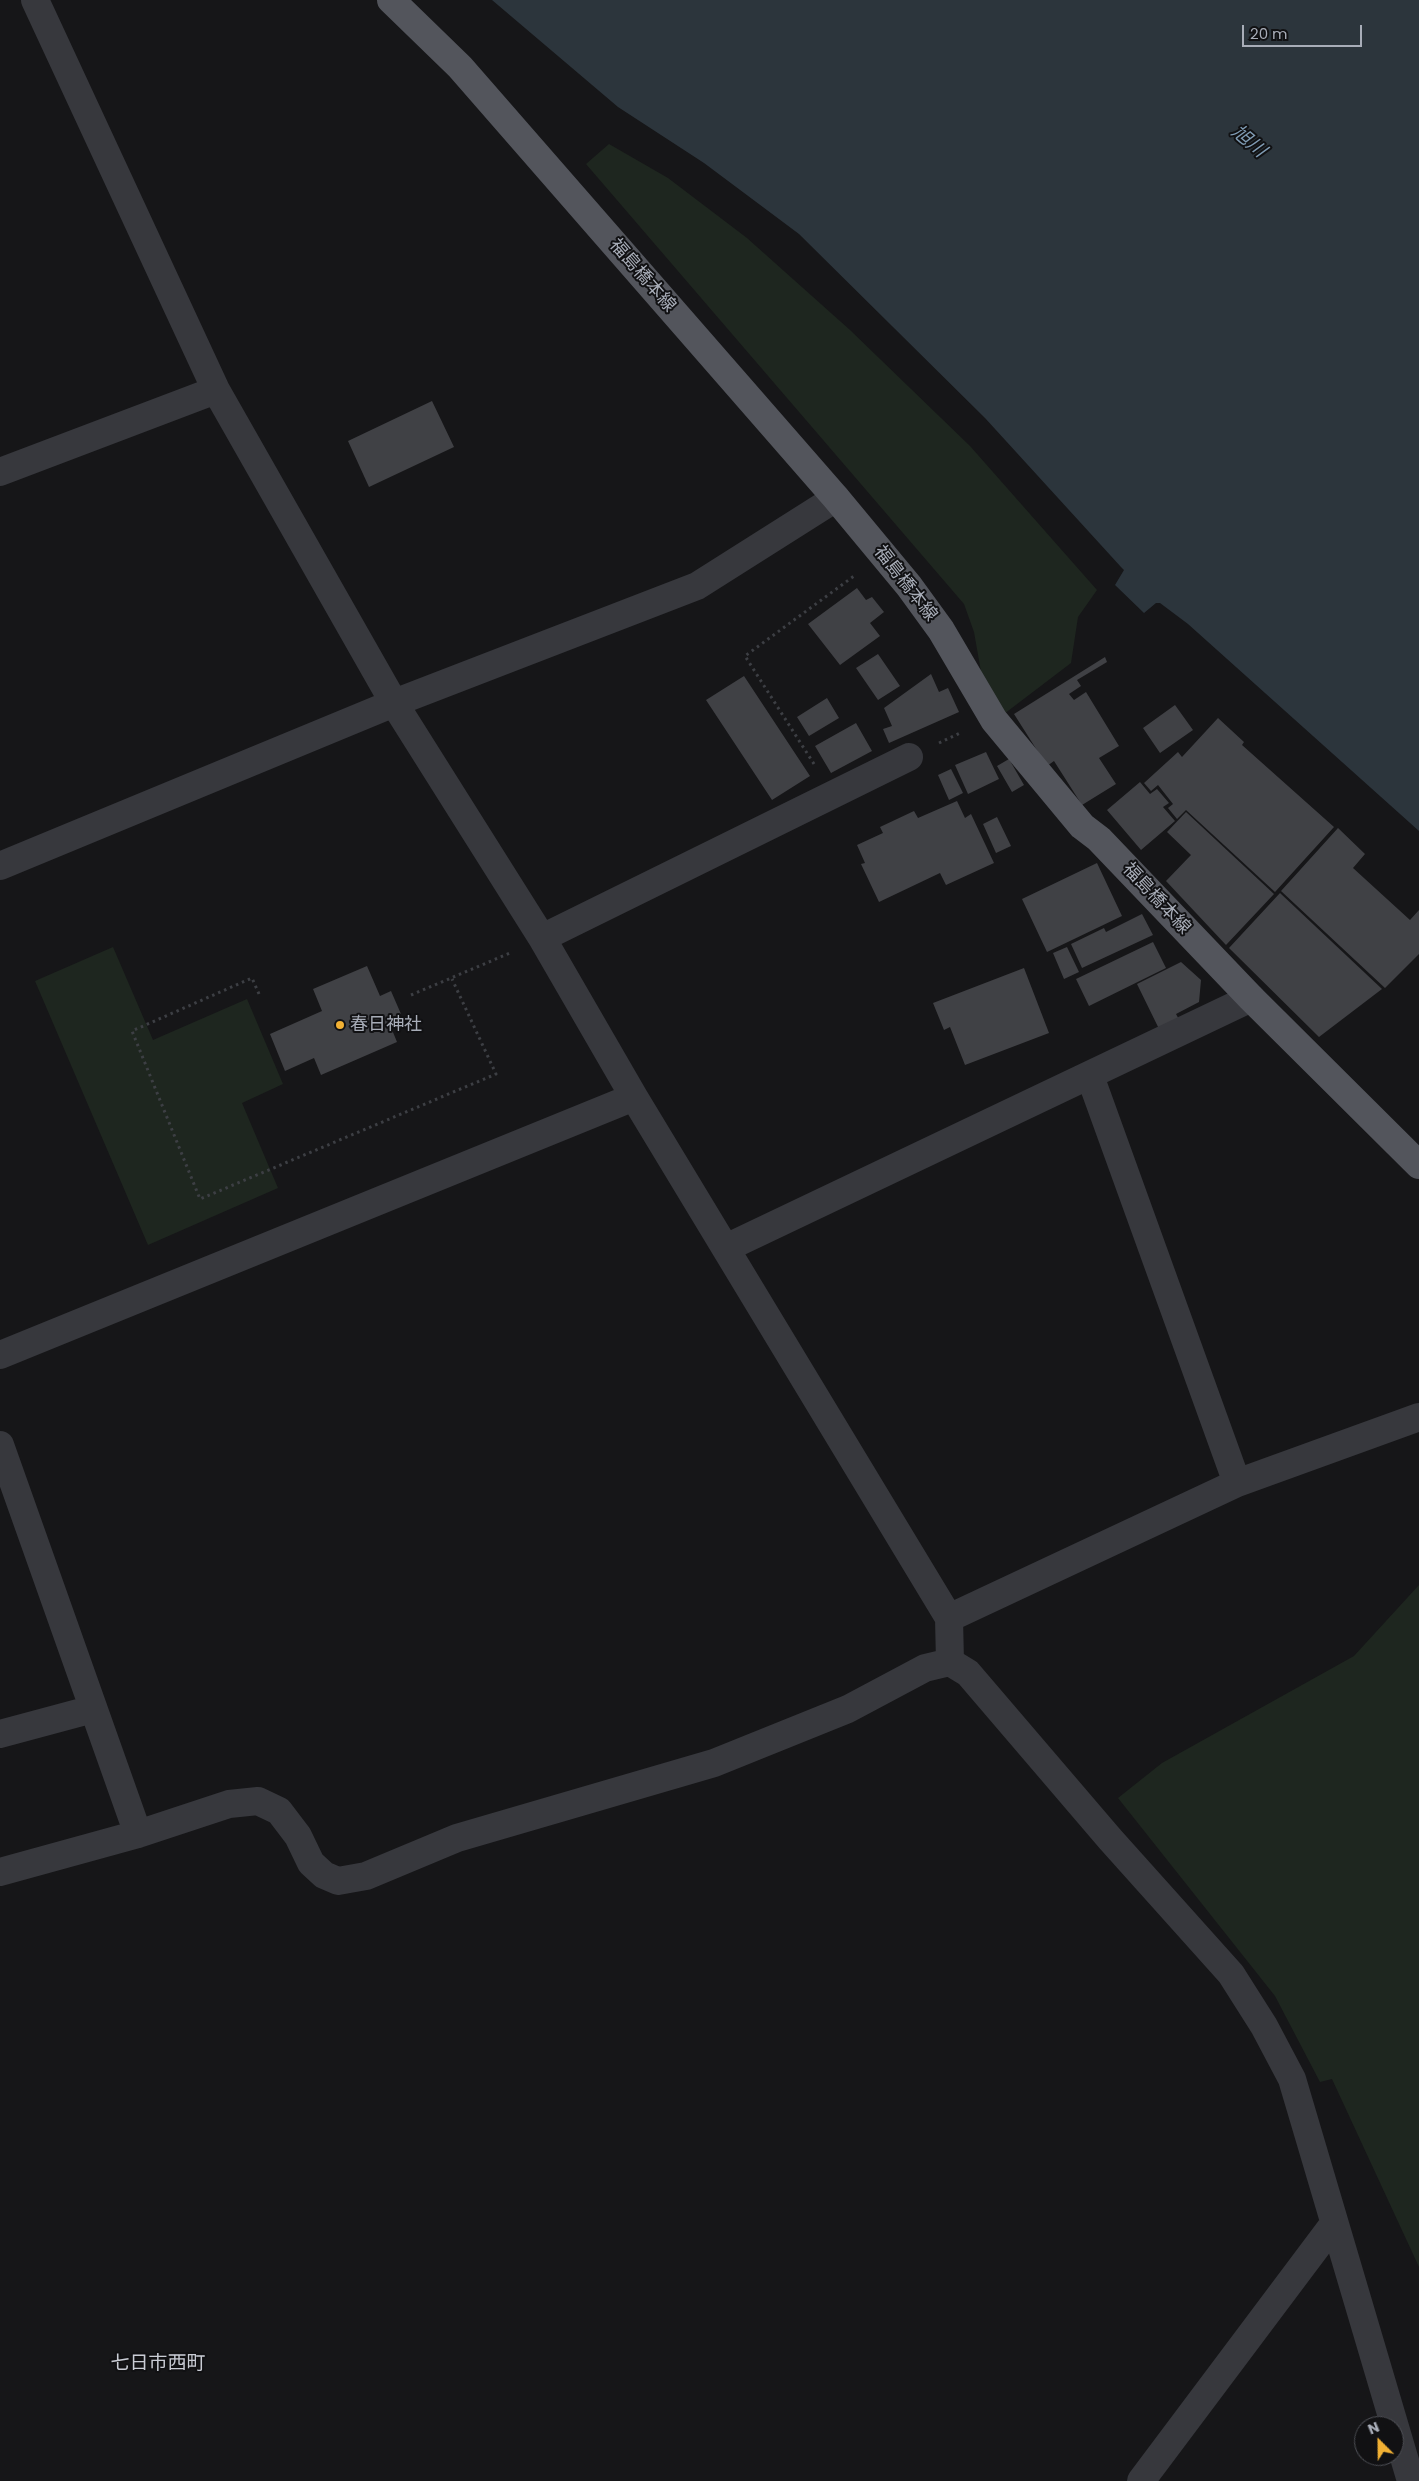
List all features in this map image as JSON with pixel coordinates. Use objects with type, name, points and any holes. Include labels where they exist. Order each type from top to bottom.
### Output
[{"type":"main road","name":"福島橋本線","points":[[391,0],[460,67],[883,554],[941,630],[993,718],[1082,826],[1099,839],[1251,998],[1419,1164]]},
{"type":"street","points":[[35,0],[216,390],[394,703],[542,938],[634,1097],[949,1618],[950,1662]]},
{"type":"street","points":[[0,472],[216,390]]},
{"type":"street","points":[[0,866],[394,703],[697,586],[836,498]]},
{"type":"street","points":[[542,938],[909,757]]},
{"type":"street","points":[[726,1248],[1251,998]]},
{"type":"street","points":[[1090,1076],[1237,1483]]},
{"type":"street","points":[[0,1355],[634,1097]]},
{"type":"street","points":[[949,1618],[1237,1483],[1419,1417]]},
{"type":"street","points":[[0,1445],[138,1834]]},
{"type":"street","points":[[0,1872],[138,1834],[229,1804],[258,1800],[278,1811],[298,1836],[311,1862],[324,1875],[338,1881],[366,1876],[458,1838],[714,1763],[848,1709],[925,1668],[950,1662],[968,1673],[1110,1840],[1231,1974],[1264,2026],[1292,2079],[1333,2225],[1411,2481]]},
{"type":"street","points":[[0,1734],[93,1709]]},
{"type":"street","points":[[1141,2481],[1333,2225]]},
{"type":"path","points":[[833,794],[745,656],[883,554]]},
{"type":"path","points":[[909,757],[993,718]]},
{"type":"path","points":[[411,995],[452,979],[542,938]]},
{"type":"path","points":[[258,994],[252,978],[132,1031],[200,1199],[496,1074],[452,979]]},
{"type":"shaded area","points":[[609,144],[668,178],[747,238],[850,330],[970,446],[1097,590],[1078,617],[1071,663],[1004,714],[983,683],[974,632],[964,604],[586,164]]},
{"type":"shaded area","points":[[113,947],[153,1040],[247,999],[283,1084],[242,1103],[278,1188],[148,1245],[35,981]]},
{"type":"shaded area","points":[[1419,1585],[1419,2267],[1332,2079],[1320,2082],[1275,1996],[1118,1798],[1162,1763],[1354,1656]]},
{"type":"water","name":"旭川","points":[[492,0],[1419,0],[1419,831],[1188,624],[1160,603],[1156,603],[1144,613],[1115,585],[1124,570],[985,418],[799,234],[704,163],[618,107]]},
{"type":"building","points":[[432,401],[454,447],[369,487],[348,441]]},
{"type":"building","points":[[857,588],[866,600],[872,597],[884,612],[870,623],[880,636],[840,665],[808,624]]},
{"type":"building","points":[[878,654],[900,686],[878,700],[856,668]]},
{"type":"building","points":[[1105,657],[1107,662],[1077,680],[1081,686],[1069,694],[1074,700],[1086,692],[1119,746],[1099,758],[1116,784],[1082,805],[1054,761],[1047,766],[1014,714]]},
{"type":"building","points":[[931,674],[939,692],[948,688],[959,712],[889,743],[883,729],[892,726],[884,708]]},
{"type":"building","points":[[744,676],[810,776],[772,800],[706,700]]},
{"type":"building","points":[[827,698],[839,718],[809,736],[797,717]]},
{"type":"building","points":[[1175,705],[1193,730],[1160,753],[1143,728]]},
{"type":"building","points":[[1218,718],[1244,742],[1242,745],[1334,827],[1275,892],[1186,810],[1177,819],[1168,808],[1173,804],[1158,785],[1151,791],[1144,783],[1178,752],[1182,757]]},
{"type":"building","points":[[856,723],[872,751],[831,773],[815,746]]},
{"type":"building","points":[[986,752],[999,779],[968,794],[955,765]]},
{"type":"building","points":[[1009,759],[1024,785],[1012,792],[997,766]]},
{"type":"building","points":[[951,769],[963,793],[949,800],[938,775]]},
{"type":"building","points":[[1140,782],[1150,794],[1157,789],[1169,803],[1163,807],[1175,821],[1141,850],[1107,810]]},
{"type":"building","points":[[957,801],[965,818],[971,814],[994,863],[946,885],[940,873],[879,902],[861,864],[865,863],[857,845],[883,833],[880,827],[914,811],[918,818]]},
{"type":"building","points":[[1186,812],[1274,894],[1226,945],[1166,881],[1191,855],[1167,832]]},
{"type":"building","points":[[997,817],[1011,846],[996,853],[983,824]]},
{"type":"building","points":[[1338,828],[1365,854],[1353,868],[1410,920],[1419,910],[1419,954],[1385,988],[1281,891]]},
{"type":"building","points":[[1097,863],[1122,916],[1047,952],[1022,899]]},
{"type":"building","points":[[1280,893],[1382,989],[1319,1037],[1229,948]]},
{"type":"building","points":[[1142,914],[1153,935],[1082,968],[1071,944],[1104,928],[1106,932]]},
{"type":"building","points":[[1153,942],[1166,968],[1089,1006],[1076,979]]},
{"type":"building","points":[[1067,947],[1079,972],[1064,979],[1053,953]]},
{"type":"building","points":[[1181,962],[1201,980],[1199,1002],[1176,1014],[1182,1025],[1162,1035],[1137,984]]},
{"type":"building","points":[[367,966],[380,996],[391,991],[401,1014],[388,1020],[397,1042],[321,1075],[314,1058],[285,1071],[270,1034],[322,1011],[313,989]]},
{"type":"building","points":[[1024,968],[1049,1033],[965,1065],[950,1027],[944,1030],[933,1003]]},
{"type":"place","name":"春日神社","points":[[340,1025]]},
{"type":"district","name":"七日市西町","points":[[158,2364]]}]
